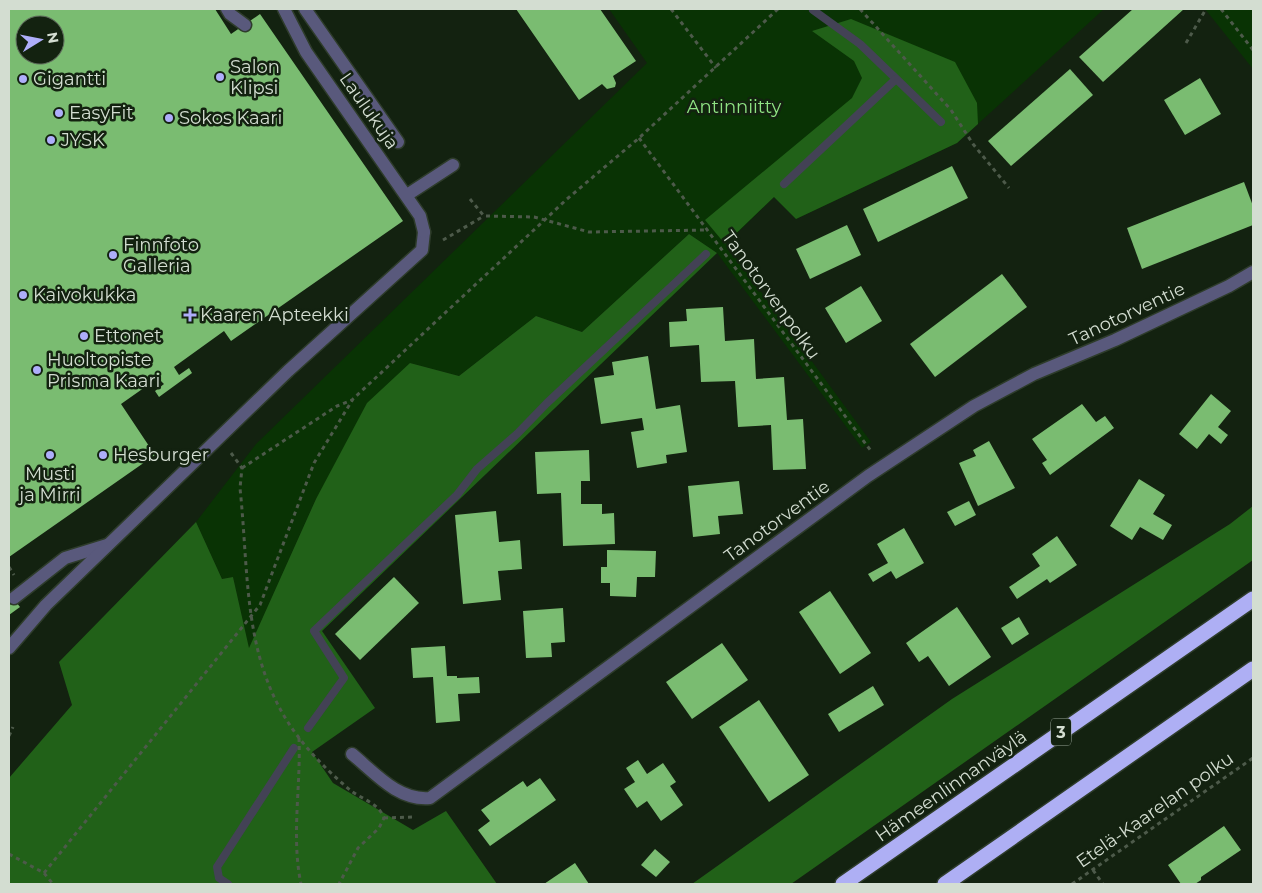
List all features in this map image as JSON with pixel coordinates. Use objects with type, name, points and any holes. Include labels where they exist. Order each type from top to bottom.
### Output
[{"type":"highway","name":"Hämeenlinnanväylä","points":[[843,884],[1253,599]]},
{"type":"highway","points":[[945,884],[1253,669]]},
{"type":"street","points":[[227,9],[230,14],[244,24],[241,9]]},
{"type":"street","name":"Laulukuja","points":[[109,544],[288,371],[422,250],[424,232],[420,216],[306,52],[284,9]]},
{"type":"street","points":[[305,9],[398,142]]},
{"type":"street","points":[[407,195],[454,165]]},
{"type":"street","name":"Tanotorventie","points":[[352,754],[402,795],[416,799],[430,798],[884,465],[974,406],[1026,379],[1230,286],[1253,272]]},
{"type":"street","points":[[14,598],[65,558],[109,544]]},
{"type":"street","points":[[9,648],[46,605],[109,544]]},
{"type":"path","points":[[672,9],[716,68]]},
{"type":"path","points":[[44,873],[250,620],[260,605],[314,464],[353,399],[544,221],[639,138],[778,9]]},
{"type":"path","points":[[860,9],[951,110],[972,144],[1009,188]]},
{"type":"path","points":[[1186,43],[1206,9]]},
{"type":"path","points":[[1221,9],[1253,50]]},
{"type":"path","name":"Tanotorvenpolku","points":[[639,138],[821,386],[868,448],[884,465]]},
{"type":"path","points":[[470,199],[484,216]]},
{"type":"path","points":[[451,236],[466,224],[484,216],[534,217],[589,232],[707,230]]},
{"type":"path","points":[[242,468],[336,406],[353,399]]},
{"type":"path","points":[[234,457],[242,468],[240,488],[250,620],[260,666],[270,692],[308,750],[350,790],[381,810],[384,818],[379,828],[358,848],[339,884]]},
{"type":"path","points":[[9,736],[13,727]]},
{"type":"path","points":[[299,736],[300,771],[297,864],[301,884]]},
{"type":"path","name":"Etelä-Kaarelan polku","points":[[1072,884],[1253,758]]},
{"type":"path","points":[[9,854],[44,873],[53,884]]},
{"type":"path","points":[[1093,870],[1103,884]]},
{"type":"green space","name":"Antinniitty","points":[[609,9],[1104,9],[957,143],[796,219],[774,197],[726,244],[871,442],[862,448],[717,253],[689,234],[582,332],[536,316],[459,376],[410,363],[316,499],[249,649],[233,577],[222,579],[196,522],[256,444],[647,63]]},
{"type":"green space","points":[[1205,9],[1253,9],[1253,69]]},
{"type":"green space","points":[[851,19],[955,62],[977,103],[978,124],[957,143],[796,219],[774,197],[725,244],[705,220],[852,98],[862,78],[854,61],[812,31]]},
{"type":"green space","points":[[689,234],[717,253],[322,631],[375,708],[312,752],[333,783],[413,830],[446,811],[497,884],[9,884],[9,778],[72,705],[59,662],[196,522],[222,579],[233,577],[249,648],[316,499],[367,403],[410,363],[459,376],[536,316],[582,332]]},
{"type":"green space","points":[[1253,506],[1253,560],[791,884],[692,884],[952,699],[1230,524]]},
{"type":"building","points":[[9,9],[215,9],[231,34],[260,14],[403,221],[231,341],[224,331],[174,367],[179,375],[189,368],[192,373],[159,397],[155,391],[164,384],[158,378],[121,404],[155,455],[9,557]]},
{"type":"building","points":[[516,9],[600,9],[636,61],[613,76],[616,83],[615,87],[607,89],[602,84],[579,100]]},
{"type":"building","points":[[1133,9],[1184,9],[1103,82],[1079,57]]},
{"type":"building","points":[[1070,69],[1093,95],[1011,166],[988,141]]},
{"type":"building","points":[[1200,78],[1221,114],[1185,135],[1164,100]]},
{"type":"building","points":[[952,166],[968,198],[878,242],[863,209]]},
{"type":"building","points":[[1244,182],[1253,206],[1253,225],[1142,269],[1127,228]]},
{"type":"building","points":[[847,225],[861,255],[810,279],[796,249]]},
{"type":"building","points":[[1002,274],[1027,307],[935,377],[910,344]]},
{"type":"building","points":[[861,286],[882,321],[846,343],[825,308]]},
{"type":"building","points":[[723,307],[725,341],[754,339],[756,379],[784,377],[787,420],[803,419],[806,469],[773,470],[771,425],[738,427],[735,381],[701,382],[699,345],[670,347],[669,322],[687,321],[686,309]]},
{"type":"building","points":[[648,356],[656,409],[680,405],[687,452],[666,455],[667,463],[637,468],[631,432],[644,430],[642,418],[601,424],[594,378],[614,375],[612,362]]},
{"type":"building","points":[[1211,394],[1231,411],[1218,427],[1228,435],[1221,444],[1209,434],[1197,449],[1179,434]]},
{"type":"building","points":[[1082,404],[1096,422],[1105,416],[1114,428],[1050,475],[1042,463],[1047,460],[1032,439]]},
{"type":"building","points":[[989,441],[1015,488],[978,506],[959,463],[976,456],[973,450]]},
{"type":"building","points":[[589,450],[590,481],[581,481],[581,504],[602,504],[602,514],[614,513],[615,544],[563,546],[561,493],[537,494],[535,452]]},
{"type":"building","points":[[1139,479],[1165,495],[1153,514],[1172,525],[1163,540],[1140,527],[1132,540],[1110,526]]},
{"type":"building","points":[[739,481],[743,514],[718,516],[720,534],[693,537],[688,486]]},
{"type":"building","points":[[969,501],[976,515],[955,526],[947,512]]},
{"type":"building","points":[[496,511],[499,542],[520,540],[522,569],[498,571],[501,600],[463,604],[455,515]]},
{"type":"building","points":[[904,528],[924,563],[896,579],[891,571],[873,582],[868,574],[888,563],[877,544]]},
{"type":"building","points":[[1057,536],[1077,565],[1050,583],[1047,579],[1017,599],[1009,587],[1040,566],[1032,554]]},
{"type":"building","points":[[607,550],[656,551],[655,577],[637,577],[636,597],[610,596],[610,583],[601,583],[601,567],[607,567]]},
{"type":"building","points":[[394,577],[419,603],[360,660],[335,634]]},
{"type":"building","points":[[830,591],[871,653],[840,674],[799,612]]},
{"type":"building","points":[[9,593],[20,607],[9,615]]},
{"type":"building","points":[[957,607],[991,657],[949,686],[928,656],[919,662],[906,643]]},
{"type":"building","points":[[563,608],[565,642],[551,643],[552,657],[526,658],[523,611]]},
{"type":"building","points":[[1019,617],[1029,634],[1012,645],[1001,628]]},
{"type":"building","points":[[722,643],[748,680],[692,719],[666,682]]},
{"type":"building","points":[[445,646],[447,676],[457,676],[457,678],[479,677],[480,693],[458,694],[460,721],[436,723],[433,677],[413,678],[411,648]]},
{"type":"building","points":[[873,686],[884,705],[839,732],[828,714]]},
{"type":"building","points":[[759,700],[809,775],[769,802],[719,727]]},
{"type":"building","points":[[638,760],[647,774],[663,763],[676,782],[670,786],[683,805],[661,821],[647,801],[637,808],[624,789],[635,782],[626,768]]},
{"type":"building","points":[[540,778],[556,800],[490,846],[478,830],[490,821],[481,810],[523,781],[527,787]]},
{"type":"building","points":[[1224,826],[1241,850],[1201,877],[1201,880],[1195,884],[1181,884],[1168,865]]},
{"type":"building","points":[[655,849],[670,862],[656,877],[641,865]]},
{"type":"building","points":[[575,863],[589,884],[544,884]]},
{"type":"waterway","points":[[813,10],[860,44],[941,122]]},
{"type":"waterway","points":[[784,184],[896,79]]},
{"type":"waterway","points":[[308,728],[344,678],[314,631],[457,495],[477,469],[517,434],[547,403],[706,254]]},
{"type":"waterway","points":[[228,884],[219,878],[217,867],[294,748]]},
{"type":"place","name":"Salon Klipsi","points":[[220,77]]},
{"type":"place","name":"Gigantti","points":[[23,79]]},
{"type":"place","name":"EasyFit","points":[[59,113]]},
{"type":"place","name":"Sokos Kaari","points":[[169,118]]},
{"type":"place","name":"JYSK","points":[[51,140]]},
{"type":"place","name":"Finnfoto Galleria","points":[[113,255]]},
{"type":"place","name":"Kaivokukka","points":[[23,295]]},
{"type":"place","name":"Kaaren Apteekki","points":[[190,315]]},
{"type":"place","name":"Ettonet","points":[[84,336]]},
{"type":"place","name":"Huoltopiste Prisma Kaari","points":[[37,370]]},
{"type":"place","name":"Musti ja Mirri","points":[[50,455]]},
{"type":"place","name":"Hesburger","points":[[103,455]]}]
